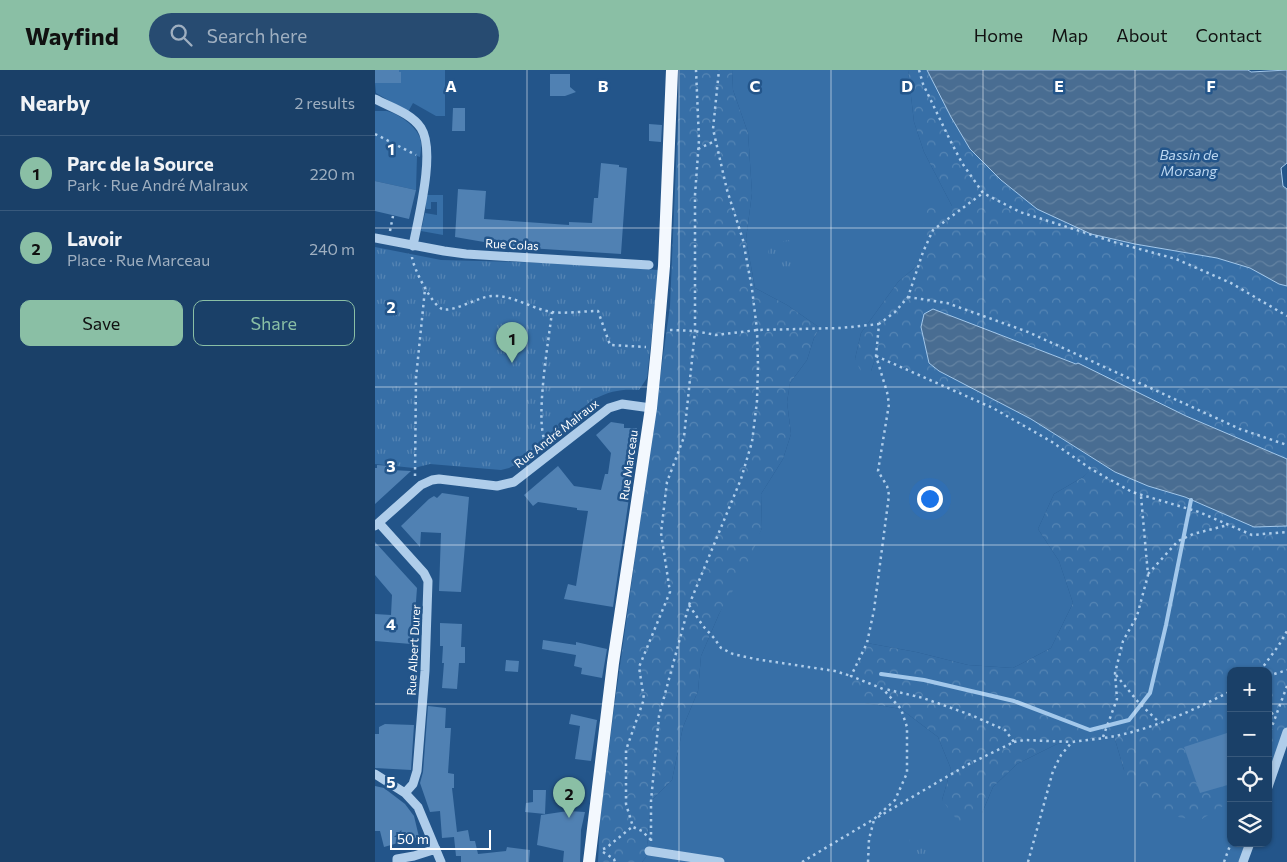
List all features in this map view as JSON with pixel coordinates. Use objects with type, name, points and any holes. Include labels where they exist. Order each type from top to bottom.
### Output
[{"type":"main road","name":"Rue Marceau","points":[[589,862],[613,663],[651,408],[665,246],[671,70]]},
{"type":"street","points":[[375,99],[413,119],[425,135],[427,144],[424,193],[413,246]]},
{"type":"street","name":"Rue Colas","points":[[375,238],[444,252],[649,265]]},
{"type":"street","name":"Rue André Malraux","points":[[377,524],[421,486],[432,480],[439,479],[497,486],[506,484],[522,477],[609,408],[622,404],[651,408]]},
{"type":"street","name":"Rue Albert Durer","points":[[377,524],[424,572],[428,581],[425,671],[417,771],[413,784],[405,792]]},
{"type":"street","points":[[1272,775],[1287,732]]},
{"type":"street","points":[[375,774],[405,792],[418,807],[441,862]]},
{"type":"street","points":[[1243,862],[1249,847]]},
{"type":"street","points":[[397,862],[397,859],[436,850]]},
{"type":"street","points":[[649,852],[720,862]]},
{"type":"path","points":[[651,840],[642,831],[633,827],[626,804],[626,750],[645,699],[639,668],[670,592],[661,533],[667,482],[684,437],[695,331],[695,195],[698,150],[696,70]]},
{"type":"path","points":[[649,852],[651,840],[651,801],[659,716],[689,605],[741,479],[752,442],[757,401],[757,330],[752,290],[743,240],[734,215],[713,129],[719,70]]},
{"type":"path","points":[[919,70],[923,84],[962,163],[983,193],[1020,212],[1114,242],[1176,259],[1231,283],[1287,316]]},
{"type":"path","points":[[375,134],[426,160]]},
{"type":"path","points":[[698,150],[715,141]]},
{"type":"path","points":[[659,330],[695,331],[716,335],[757,330],[841,328],[879,324],[895,312],[908,297],[923,252],[933,230],[983,193]]},
{"type":"path","points":[[391,228],[393,216]]},
{"type":"path","points":[[413,246],[413,263],[425,288],[437,306],[444,310],[480,297],[493,296],[503,297],[552,312],[598,311],[610,345],[657,348]]},
{"type":"path","points":[[421,486],[415,475],[416,388],[425,288]]},
{"type":"path","points":[[908,297],[947,304],[1028,332],[1240,429],[1287,445]]},
{"type":"path","points":[[552,312],[541,426],[544,441],[553,451]]},
{"type":"path","points":[[851,676],[867,643],[874,610],[889,495],[887,486],[878,471],[889,404],[875,356],[879,324]]},
{"type":"path","points":[[875,356],[993,408],[1052,442],[1091,469],[1141,496],[1199,512],[1252,535],[1287,532]]},
{"type":"path","points":[[1103,738],[1117,699],[1115,674],[1123,641],[1137,616],[1147,575],[1141,496]]},
{"type":"path","points":[[1147,575],[1178,541],[1193,534],[1229,525]]},
{"type":"path","points":[[689,605],[721,648],[733,654],[835,671],[883,689],[923,698],[971,715],[1005,730],[1014,742]]},
{"type":"path","points":[[1263,667],[1287,631]]},
{"type":"path","points":[[1272,675],[1287,670]]},
{"type":"path","points":[[1115,674],[1139,703],[1160,723]]},
{"type":"path","points":[[1272,726],[1287,686]]},
{"type":"path","points":[[869,862],[869,839],[874,819],[895,800],[907,773],[907,727],[901,709],[883,689]]},
{"type":"path","points":[[802,862],[967,765],[1014,742],[1025,740],[1072,742],[1103,738],[1151,727],[1227,694]]},
{"type":"path","points":[[1271,712],[1275,718]]},
{"type":"path","points":[[1028,862],[1053,771],[1061,755],[1072,742]]},
{"type":"path","points":[[599,849],[606,848],[633,827]]},
{"type":"path","points":[[1224,862],[1230,847]]},
{"type":"green space","points":[[399,70],[445,70],[445,116],[436,116],[413,103],[408,112],[376,93],[375,83],[401,83],[401,73]]},
{"type":"green space","points":[[680,70],[732,70],[733,90],[748,133],[752,193],[746,239],[755,288],[787,305],[820,328],[814,338],[807,360],[790,383],[787,402],[791,434],[783,459],[761,494],[762,528],[747,567],[719,614],[701,656],[698,691],[683,727],[672,780],[651,801],[646,857],[642,862],[598,862],[600,820],[613,716],[670,306]]},
{"type":"green space","points":[[732,70],[908,70],[914,122],[924,152],[952,206],[924,239],[923,252],[919,264],[898,282],[861,333],[855,359],[871,371],[876,356],[993,408],[1052,442],[1091,469],[1083,477],[1054,494],[1038,529],[1059,561],[1073,603],[1051,648],[1013,668],[968,665],[916,652],[867,643],[865,703],[901,709],[938,737],[951,769],[942,800],[982,813],[993,787],[1017,764],[1057,744],[1114,736],[1124,770],[1227,800],[1227,847],[1249,847],[1243,862],[642,862],[646,857],[651,801],[672,780],[683,727],[698,691],[701,656],[719,614],[762,528],[761,494],[783,459],[791,434],[787,402],[790,383],[807,360],[814,338],[820,328],[787,305],[755,288],[746,239],[752,193],[748,133],[733,90]]},
{"type":"green space","points":[[908,70],[927,70],[970,149],[1091,234],[1135,244],[1217,258],[1250,268],[1279,284],[1287,286],[1287,459],[1186,416],[1077,364],[933,310],[921,327],[929,363],[939,371],[1031,419],[1115,472],[1148,486],[1185,497],[1254,527],[1287,526],[1287,732],[1272,775],[1272,667],[1227,667],[1227,803],[1202,819],[1181,818],[1143,802],[1124,770],[1114,736],[1057,744],[1017,764],[993,787],[982,813],[961,825],[942,800],[951,769],[938,737],[901,709],[865,703],[841,688],[867,643],[916,652],[968,665],[1013,668],[1051,648],[1073,603],[1059,561],[1038,529],[1054,494],[1083,477],[1090,469],[1052,442],[993,408],[876,356],[871,371],[863,376],[855,359],[861,333],[898,282],[919,264],[923,252],[923,204],[952,206],[924,152],[914,122]]},
{"type":"green space","points":[[375,111],[387,111],[397,115],[411,125],[418,134],[421,140],[421,148],[420,157],[417,156],[416,190],[375,181]]},
{"type":"green space","points":[[426,195],[443,195],[443,235],[421,231],[425,213],[437,215],[437,202],[431,202],[431,209],[426,209]]},
{"type":"green space","points":[[789,240],[795,270],[773,274],[767,245]]},
{"type":"green space","points":[[375,247],[441,260],[553,263],[659,270],[647,378],[639,390],[616,391],[594,399],[518,463],[509,468],[501,470],[430,464],[414,468],[375,464]]},
{"type":"green space","points":[[910,839],[931,842],[928,862],[907,862]]},
{"type":"water","name":"Bassin de Morsang","points":[[927,70],[1248,70],[1251,72],[1287,70],[1287,163],[1281,168],[1283,186],[1287,189],[1287,286],[1279,284],[1250,268],[1217,258],[1135,244],[1091,234],[1037,209],[1001,180],[970,149]]},
{"type":"water","points":[[933,309],[1076,364],[1078,363],[1186,416],[1287,459],[1287,526],[1254,527],[1185,497],[1148,486],[1115,472],[1031,419],[939,371],[929,363],[921,327],[924,314]]},
{"type":"building","points":[[375,70],[399,70],[401,72],[401,83],[375,83]]},
{"type":"building","points":[[550,74],[570,74],[570,87],[576,92],[565,96],[550,96]]},
{"type":"building","points":[[453,108],[465,108],[465,131],[452,131]]},
{"type":"building","points":[[649,124],[662,125],[661,142],[649,141]]},
{"type":"building","points":[[601,163],[627,168],[621,254],[513,247],[455,237],[458,189],[486,191],[484,219],[569,225],[569,222],[592,223],[594,198],[598,198]]},
{"type":"building","points":[[375,181],[416,190],[409,219],[375,211]]},
{"type":"building","points":[[611,422],[624,424],[624,428],[637,428],[635,442],[638,443],[632,482],[626,486],[630,491],[613,607],[564,599],[568,584],[576,586],[588,511],[538,502],[533,506],[524,495],[558,466],[574,486],[601,490],[605,474],[608,474],[611,453],[596,435]]},
{"type":"building","points":[[377,465],[391,466],[391,470],[411,471],[375,504],[375,468],[377,468]]},
{"type":"building","points":[[442,493],[469,497],[461,592],[439,591],[441,533],[421,532],[420,547],[401,526],[429,499],[434,496],[437,498]]},
{"type":"building","points":[[375,542],[417,588],[413,642],[411,641],[411,644],[375,641],[375,614],[391,615],[392,595],[375,575]]},
{"type":"building","points":[[440,623],[462,624],[461,647],[465,647],[465,663],[459,663],[457,689],[442,688],[444,663],[442,663],[443,646],[440,646]]},
{"type":"building","points":[[543,640],[576,645],[576,642],[607,649],[602,678],[581,674],[582,668],[574,666],[576,655],[542,649]]},
{"type":"building","points":[[506,660],[519,661],[518,672],[505,671]]},
{"type":"building","points":[[428,706],[446,708],[445,728],[451,728],[448,773],[454,774],[454,788],[452,788],[457,832],[468,830],[470,841],[475,841],[478,854],[506,851],[507,847],[530,850],[529,862],[461,862],[461,856],[456,856],[454,837],[442,838],[440,811],[430,812],[420,783],[423,772]]},
{"type":"building","points":[[571,714],[597,720],[591,761],[575,759],[580,726],[569,724]]},
{"type":"building","points":[[385,724],[414,725],[411,770],[375,768],[375,734],[379,734],[379,727]]},
{"type":"building","points":[[1227,733],[1227,785],[1200,793],[1184,747]]},
{"type":"building","points":[[375,786],[384,788],[405,804],[414,816],[419,837],[384,847],[380,831],[375,831]]},
{"type":"building","points":[[533,790],[546,790],[545,814],[525,812],[526,803],[533,802]]},
{"type":"building","points":[[568,811],[585,812],[581,830],[580,862],[563,862],[564,851],[537,845],[541,815]]},
{"type":"waterway","points":[[881,674],[924,680],[1014,701],[1090,730],[1129,720],[1150,693],[1166,625],[1191,500]]},
{"type":"place","name":"Parc de la Source","points":[[512,363]]},
{"type":"place","name":"Lavoir","points":[[569,818]]}]
